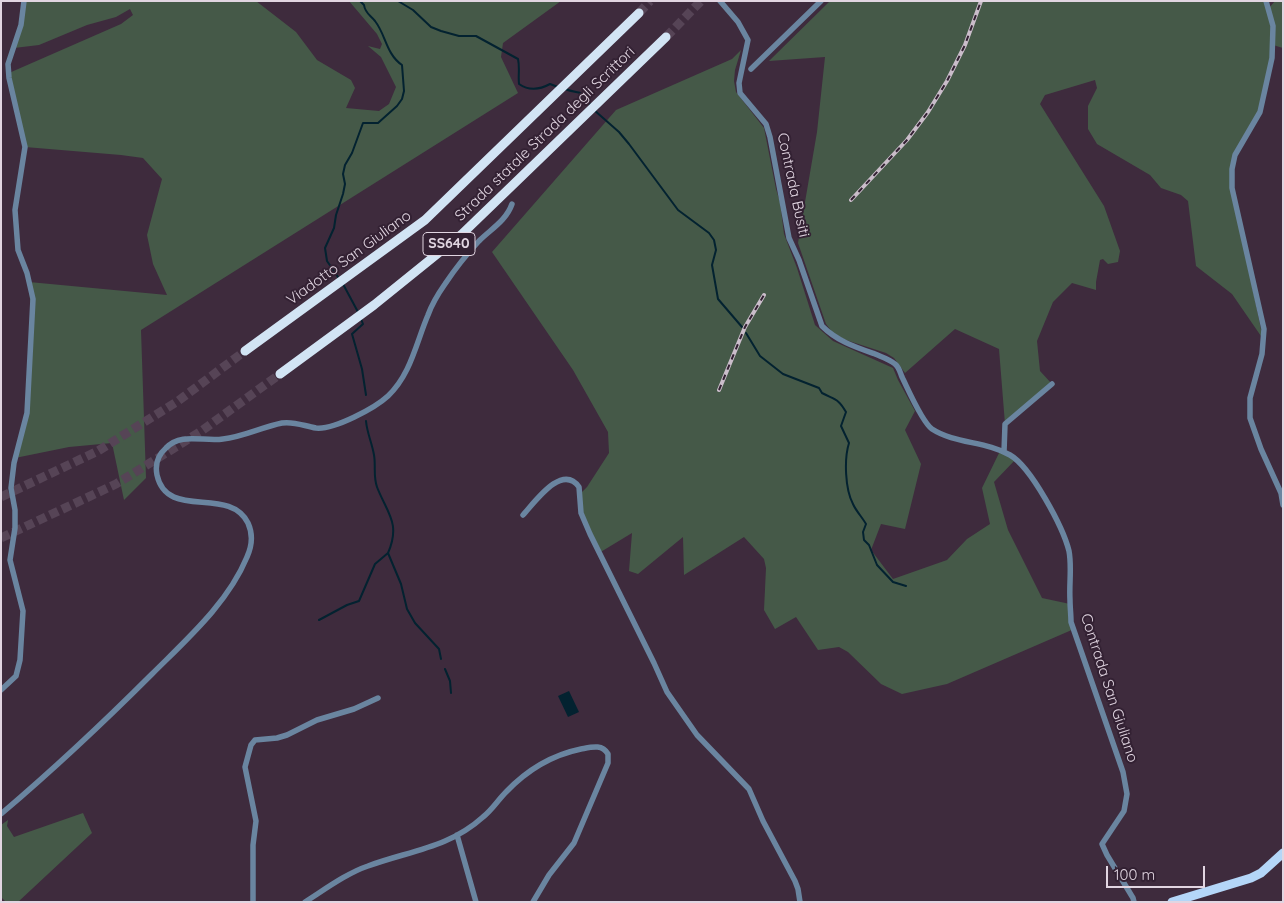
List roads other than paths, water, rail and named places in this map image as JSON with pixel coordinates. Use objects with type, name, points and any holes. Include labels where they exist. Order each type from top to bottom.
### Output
[{"type":"highway","name":"Strada statale Strada degli Scrittori","points":[[425,220],[639,13]]},
{"type":"highway","name":"Strada statale Strada degli Scrittori","points":[[280,374],[374,305],[462,234],[666,37]]},
{"type":"highway","name":"Viadotto San Giuliano","points":[[245,351],[425,220]]},
{"type":"main road","points":[[1172,902],[1251,878],[1261,873],[1283,853]]},
{"type":"street","points":[[1,690],[16,676],[20,660],[23,611],[10,560],[15,528],[15,510],[10,488],[14,463],[27,413],[33,299],[27,273],[18,250],[15,210],[25,147],[9,78],[8,64],[22,25],[24,1]]},
{"type":"street","name":"Contrada Busiti","points":[[720,1],[738,22],[748,40],[739,83],[740,93],[766,124],[789,238],[799,260],[822,326],[842,342],[889,360],[897,365],[919,411],[930,428],[945,436],[981,444],[1007,453]]},
{"type":"street","points":[[751,69],[821,1]]},
{"type":"street","points":[[1266,1],[1273,26],[1272,58],[1260,112],[1235,155],[1232,169],[1232,188],[1264,329],[1262,354],[1250,398],[1250,418],[1261,449],[1281,493],[1283,505]]},
{"type":"street","points":[[1,814],[114,712],[197,630],[222,598],[248,556],[251,532],[247,521],[239,512],[224,504],[178,499],[163,488],[158,479],[157,469],[158,460],[163,451],[170,444],[183,439],[224,439],[289,422],[323,428],[362,414],[379,404],[396,387],[407,370],[429,312],[449,277],[468,253],[506,216],[512,204]]},
{"type":"street","points":[[1007,453],[1005,424],[1052,384]]},
{"type":"street","name":"Contrada San Giuliano","points":[[1007,453],[1021,463],[1033,478],[1058,522],[1068,550],[1071,578],[1071,622],[1123,772],[1127,794],[1124,811],[1102,844],[1134,902]]},
{"type":"street","points":[[523,515],[555,482],[568,480],[578,485],[580,490],[580,508],[587,527],[654,663],[666,692],[697,735],[749,789],[766,827],[795,881],[800,895],[800,902]]},
{"type":"street","points":[[253,902],[253,845],[256,821],[245,766],[250,745],[255,740],[287,735],[317,720],[354,709],[378,698]]},
{"type":"street","points":[[305,902],[362,868],[426,849],[457,835],[482,818],[508,789],[544,762],[566,752],[594,747],[606,750],[609,758],[607,767],[574,843],[549,875],[533,902]]},
{"type":"street","points":[[457,835],[476,902]]},
{"type":"water","points":[[569,691],[579,712],[568,717],[558,696]]},
{"type":"waterway","points":[[340,280],[327,261],[325,248],[334,228],[343,194],[345,165],[352,153],[363,123],[378,123],[397,106],[402,99],[404,91],[402,65],[389,50],[379,26],[360,1]]},
{"type":"waterway","points":[[398,1],[413,10],[431,27],[459,36],[476,36],[518,59],[519,84],[534,89],[550,84],[558,87]]},
{"type":"waterway","points":[[565,89],[584,95],[591,107]]},
{"type":"waterway","points":[[594,110],[619,132],[678,210],[709,233],[714,240],[716,250],[712,265],[718,299],[742,327]]},
{"type":"waterway","points":[[343,284],[358,312]]},
{"type":"waterway","points":[[361,319],[363,324],[352,334],[362,369],[366,395]]},
{"type":"waterway","points":[[746,333],[760,356],[783,374],[819,388],[822,393],[836,400],[843,407],[846,412],[841,426],[849,443],[846,457],[848,490],[853,504],[866,524],[863,532],[864,540],[869,545],[877,565],[893,582],[906,586]]},
{"type":"waterway","points":[[366,421],[374,455],[376,483],[393,526],[392,543],[388,553],[401,584],[407,609],[415,623],[439,649],[441,659]]},
{"type":"waterway","points":[[319,620],[347,605],[359,601],[375,564],[388,553]]},
{"type":"waterway","points":[[445,669],[450,681],[451,693]]},
{"type":"tunnel","points":[[639,13],[650,1]]},
{"type":"tunnel","points":[[666,37],[701,1]]},
{"type":"tunnel","points":[[1,497],[98,451],[178,401],[245,351]]},
{"type":"tunnel","points":[[1,538],[116,484],[200,432],[280,374]]},
{"type":"railway","points":[[851,200],[907,140],[928,112],[947,81],[965,45],[981,1]]},
{"type":"railway","points":[[719,390],[745,327],[764,295]]}]
